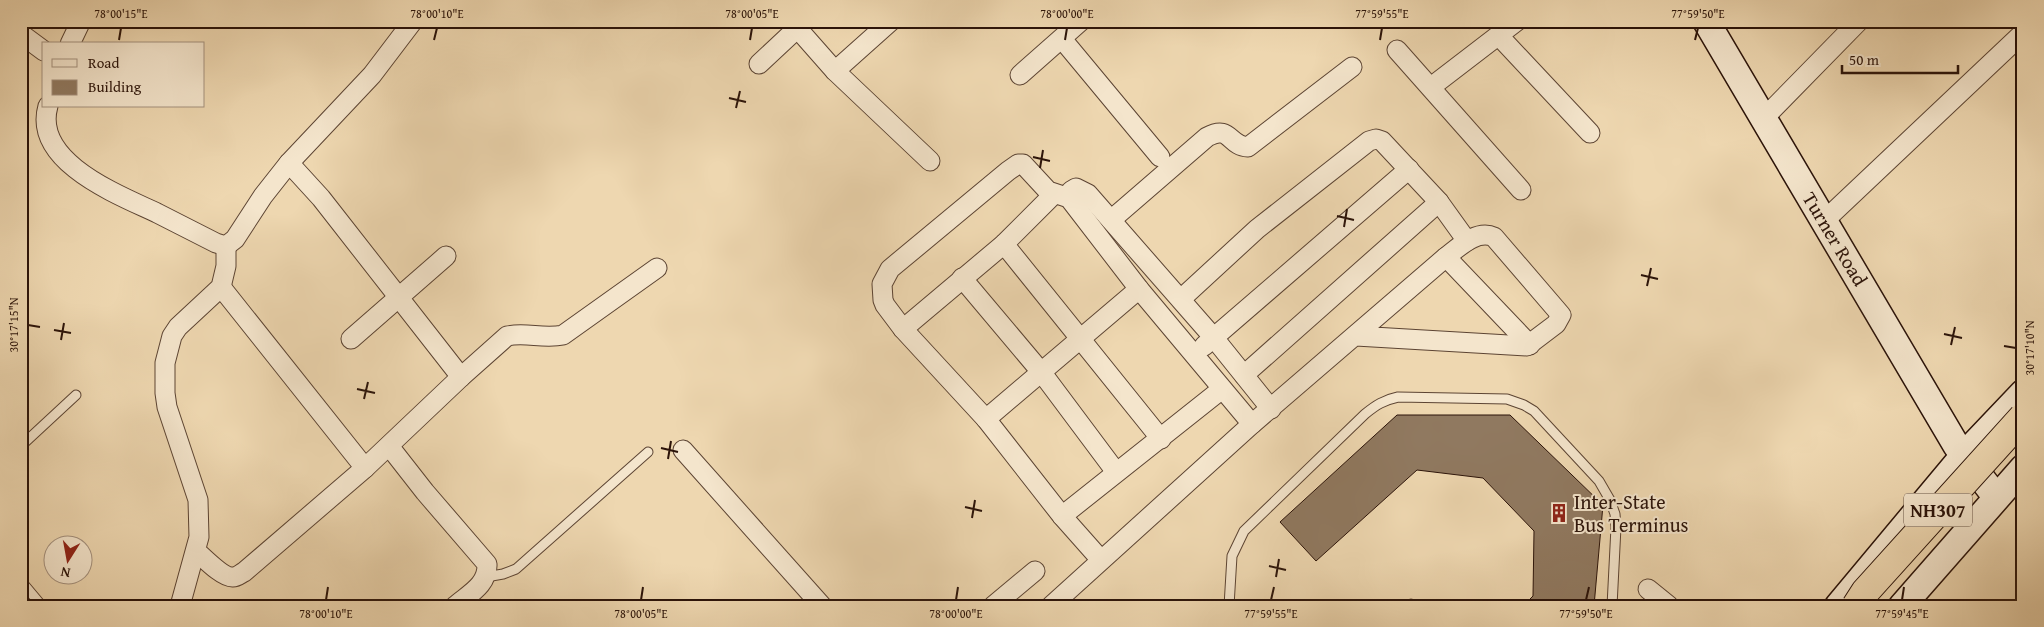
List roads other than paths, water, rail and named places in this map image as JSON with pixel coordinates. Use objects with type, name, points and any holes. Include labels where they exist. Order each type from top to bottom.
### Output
[{"type":"highway","name":"NH307","points":[[1856,606],[1871,585],[2023,417]]},
{"type":"highway","name":"NH307","points":[[1878,606],[1988,477],[2023,440]]},
{"type":"main road","name":"Turner Road","points":[[1706,21],[1956,445],[1996,497]]},
{"type":"main road","points":[[1838,606],[1964,455],[2023,393]]},
{"type":"main road","points":[[1902,606],[2023,468]]},
{"type":"street","points":[[71,42],[81,21]]},
{"type":"street","points":[[226,246],[235,239],[264,196],[289,164],[372,74],[413,21]]},
{"type":"street","points":[[835,71],[891,21]]},
{"type":"street","points":[[1020,75],[1081,21]]},
{"type":"street","points":[[1432,87],[1518,21]]},
{"type":"street","points":[[1763,119],[1859,21]]},
{"type":"street","points":[[759,64],[802,25],[835,71],[930,161]]},
{"type":"street","points":[[1824,220],[2023,33]]},
{"type":"street","points":[[21,34],[42,50]]},
{"type":"street","points":[[1499,36],[1590,133]]},
{"type":"street","points":[[1062,39],[1160,157]]},
{"type":"street","points":[[1397,50],[1432,87],[1521,190]]},
{"type":"street","points":[[1111,220],[1207,137],[1220,132],[1225,133],[1236,144],[1248,147],[1352,67]]},
{"type":"street","points":[[48,108],[46,121],[52,144],[83,175],[122,197],[216,243],[226,246]]},
{"type":"street","points":[[1181,300],[1257,229],[1369,141],[1376,139],[1382,141],[1439,202],[1467,241]]},
{"type":"street","points":[[289,164],[321,198],[460,377]]},
{"type":"street","points":[[1101,560],[1062,516],[986,419],[903,329],[883,300],[882,284],[890,269],[1018,164],[1025,165],[1042,186],[1061,196],[1252,424]]},
{"type":"street","points":[[1194,355],[1409,169]]},
{"type":"street","points":[[903,329],[1061,196],[1079,188],[1088,194],[1148,261],[1214,338],[1271,409]]},
{"type":"street","points":[[1244,375],[1439,202]]},
{"type":"street","points":[[1050,606],[1310,373],[1467,241],[1482,235],[1494,237],[1560,311],[1561,315],[1559,320],[1530,345],[1524,346],[1356,336]]},
{"type":"street","points":[[1004,244],[1161,439]]},
{"type":"street","points":[[180,606],[199,537],[198,500],[167,407],[165,363],[172,336],[178,327],[221,287],[226,266],[226,246]]},
{"type":"street","points":[[351,339],[446,256]]},
{"type":"street","points":[[1446,257],[1530,345]]},
{"type":"street","points":[[986,419],[1081,340],[1134,283],[1148,261]]},
{"type":"street","points":[[196,551],[225,576],[230,578],[236,576],[365,468],[460,377],[507,336],[514,334],[562,335],[657,268]]},
{"type":"street","points":[[962,278],[1042,373],[1116,472]]},
{"type":"street","points":[[221,287],[365,468]]},
{"type":"street","points":[[1062,516],[1222,389]]},
{"type":"street","points":[[389,446],[425,492],[487,564],[486,577],[479,586],[455,606]]},
{"type":"street","points":[[683,450],[822,606]]},
{"type":"street","points":[[993,606],[1036,571]]},
{"type":"street","points":[[1648,589],[1669,606]]},
{"type":"lane","points":[[21,446],[76,395]]},
{"type":"lane","points":[[1229,606],[1232,556],[1244,532],[1365,414],[1381,402],[1398,397],[1507,399],[1524,405],[1542,419],[1599,481],[1610,500],[1615,514],[1616,527],[1612,606]]},
{"type":"lane","points":[[486,577],[503,574],[516,568],[648,452]]},
{"type":"lane","points":[[21,581],[42,606]]},
{"type":"place","name":"Inter-State Bus Terminus","points":[[1559,513]]}]
